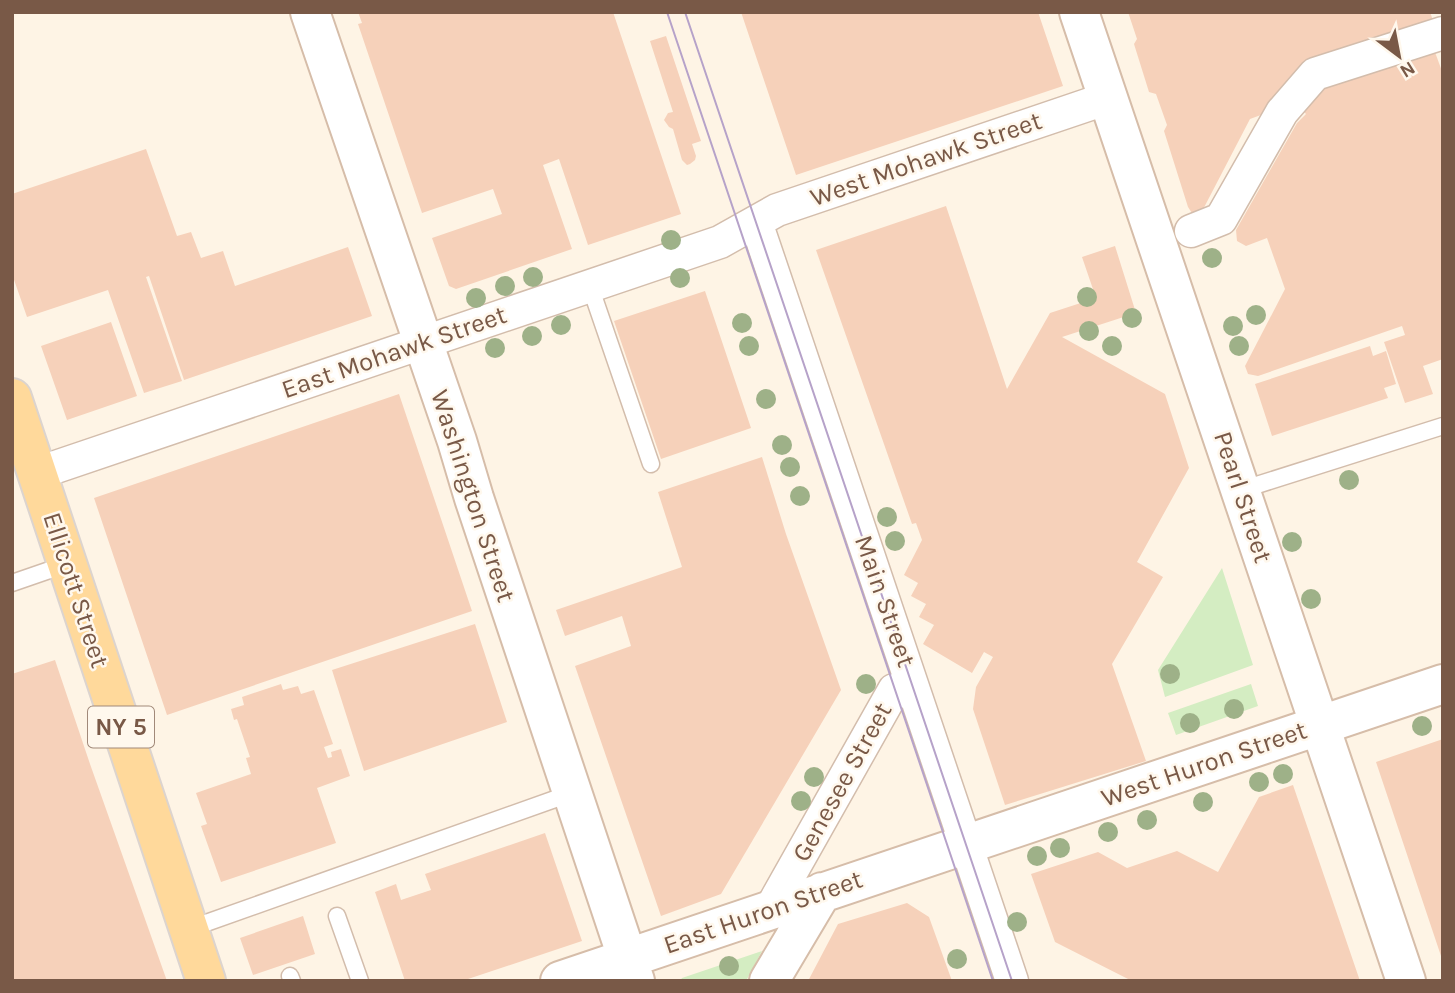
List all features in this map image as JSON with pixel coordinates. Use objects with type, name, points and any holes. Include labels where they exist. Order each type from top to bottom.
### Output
[{"type":"main road","name":"Ellicott Street","points":[[12,398],[206,981]]},
{"type":"street","name":"Washington Street","points":[[310,12],[457,441],[631,969]]},
{"type":"street","name":"Pearl Street","points":[[1079,12],[1406,981]]},
{"type":"street","points":[[1191,231],[1221,219],[1282,112],[1315,74],[1443,33]]},
{"type":"street","name":"West Mohawk Street","points":[[747,227],[777,210],[1108,98]]},
{"type":"street","name":"East Mohawk Street","points":[[38,473],[720,242],[747,227]]},
{"type":"street","name":"Main Street","points":[[747,227],[894,690],[960,845],[992,981]]},
{"type":"street","name":"Main Street","points":[[747,227],[960,845],[1012,981]]},
{"type":"street","name":"West Huron Street","points":[[960,845],[1443,684]]},
{"type":"street","name":"Genesee Street","points":[[770,909],[894,690]]},
{"type":"street","name":"East Huron Street","points":[[560,981],[631,969],[770,909],[960,845]]},
{"type":"street","name":"Genesee Street","points":[[769,981],[822,892]]},
{"type":"lane","points":[[590,286],[651,464]]},
{"type":"lane","points":[[1241,490],[1443,426]]},
{"type":"lane","points":[[12,583],[67,564]]},
{"type":"lane","points":[[189,929],[572,793]]},
{"type":"lane","points":[[337,916],[360,981]]},
{"type":"green space","points":[[1222,568],[1253,665],[1165,697],[1158,670]]},
{"type":"green space","points":[[1251,684],[1258,706],[1176,735],[1168,713]]},
{"type":"green space","points":[[762,951],[746,981],[680,981],[682,978]]},
{"type":"building","points":[[358,12],[613,12],[681,214],[588,245],[559,159],[543,165],[572,249],[456,289],[449,286],[432,238],[502,214],[493,189],[422,213],[358,24],[362,23]]},
{"type":"building","points":[[741,12],[1038,12],[1063,86],[796,175]]},
{"type":"building","points":[[1128,12],[1430,12],[1435,26],[1269,112],[1250,119],[1197,221],[1188,207],[1164,131],[1167,125],[1156,94],[1149,92],[1134,44],[1137,39]]},
{"type":"building","points":[[666,36],[701,141],[692,144],[696,156],[695,160],[687,165],[682,160],[673,129],[664,120],[668,113],[673,112],[650,41]]},
{"type":"building","points":[[1432,44],[1443,74],[1443,359],[1423,366],[1433,394],[1405,403],[1384,342],[1405,335],[1402,326],[1258,376],[1248,374],[1245,366],[1285,289],[1267,238],[1246,246],[1237,241],[1236,230],[1297,123],[1306,114],[1299,106],[1340,71]]},
{"type":"building","points":[[146,149],[177,236],[191,232],[201,258],[223,251],[235,286],[348,247],[372,316],[184,380],[149,276],[146,277],[182,381],[144,393],[108,290],[27,317],[12,274],[12,194]]},
{"type":"building","points":[[946,206],[1007,389],[1050,313],[1096,298],[1082,257],[1115,246],[1136,313],[1062,337],[1165,394],[1189,468],[1137,562],[1163,577],[1112,664],[1146,761],[1005,805],[973,709],[976,687],[993,657],[984,652],[972,673],[923,644],[934,625],[919,617],[926,604],[911,596],[918,583],[904,575],[922,540],[916,523],[912,524],[816,250]]},
{"type":"building","points":[[705,291],[751,428],[661,459],[614,321]]},
{"type":"building","points":[[111,322],[137,396],[67,420],[41,346]]},
{"type":"building","points":[[1370,346],[1373,356],[1386,351],[1396,384],[1384,388],[1388,398],[1272,436],[1255,384]]},
{"type":"building","points":[[399,394],[472,611],[167,715],[94,498]]},
{"type":"building","points":[[762,457],[841,690],[721,894],[661,916],[575,666],[631,646],[622,616],[565,636],[556,610],[682,567],[658,492]]},
{"type":"building","points":[[475,624],[507,722],[364,771],[332,670]]},
{"type":"building","points":[[55,660],[167,981],[12,981],[12,674]]},
{"type":"building","points":[[281,684],[283,690],[298,686],[301,694],[314,690],[333,744],[324,747],[328,758],[332,757],[331,752],[341,749],[350,776],[317,788],[336,843],[221,882],[201,826],[207,824],[196,793],[251,774],[246,758],[250,757],[231,709],[244,705],[242,697]]},
{"type":"building","points":[[1443,739],[1443,959],[1442,959],[1376,762]]},
{"type":"building","points":[[1293,785],[1360,981],[1132,981],[1055,942],[1031,874],[1098,852],[1127,868],[1177,851],[1218,872],[1259,797]]},
{"type":"building","points":[[545,833],[582,941],[462,981],[405,981],[375,892],[396,884],[401,900],[431,890],[425,874]]},
{"type":"building","points":[[907,903],[929,917],[952,981],[808,981],[838,924]]},
{"type":"building","points":[[303,916],[315,954],[253,975],[240,938]]},
{"type":"tram line","points":[[667,12],[993,981]]},
{"type":"tram line","points":[[685,12],[1012,981]]}]
